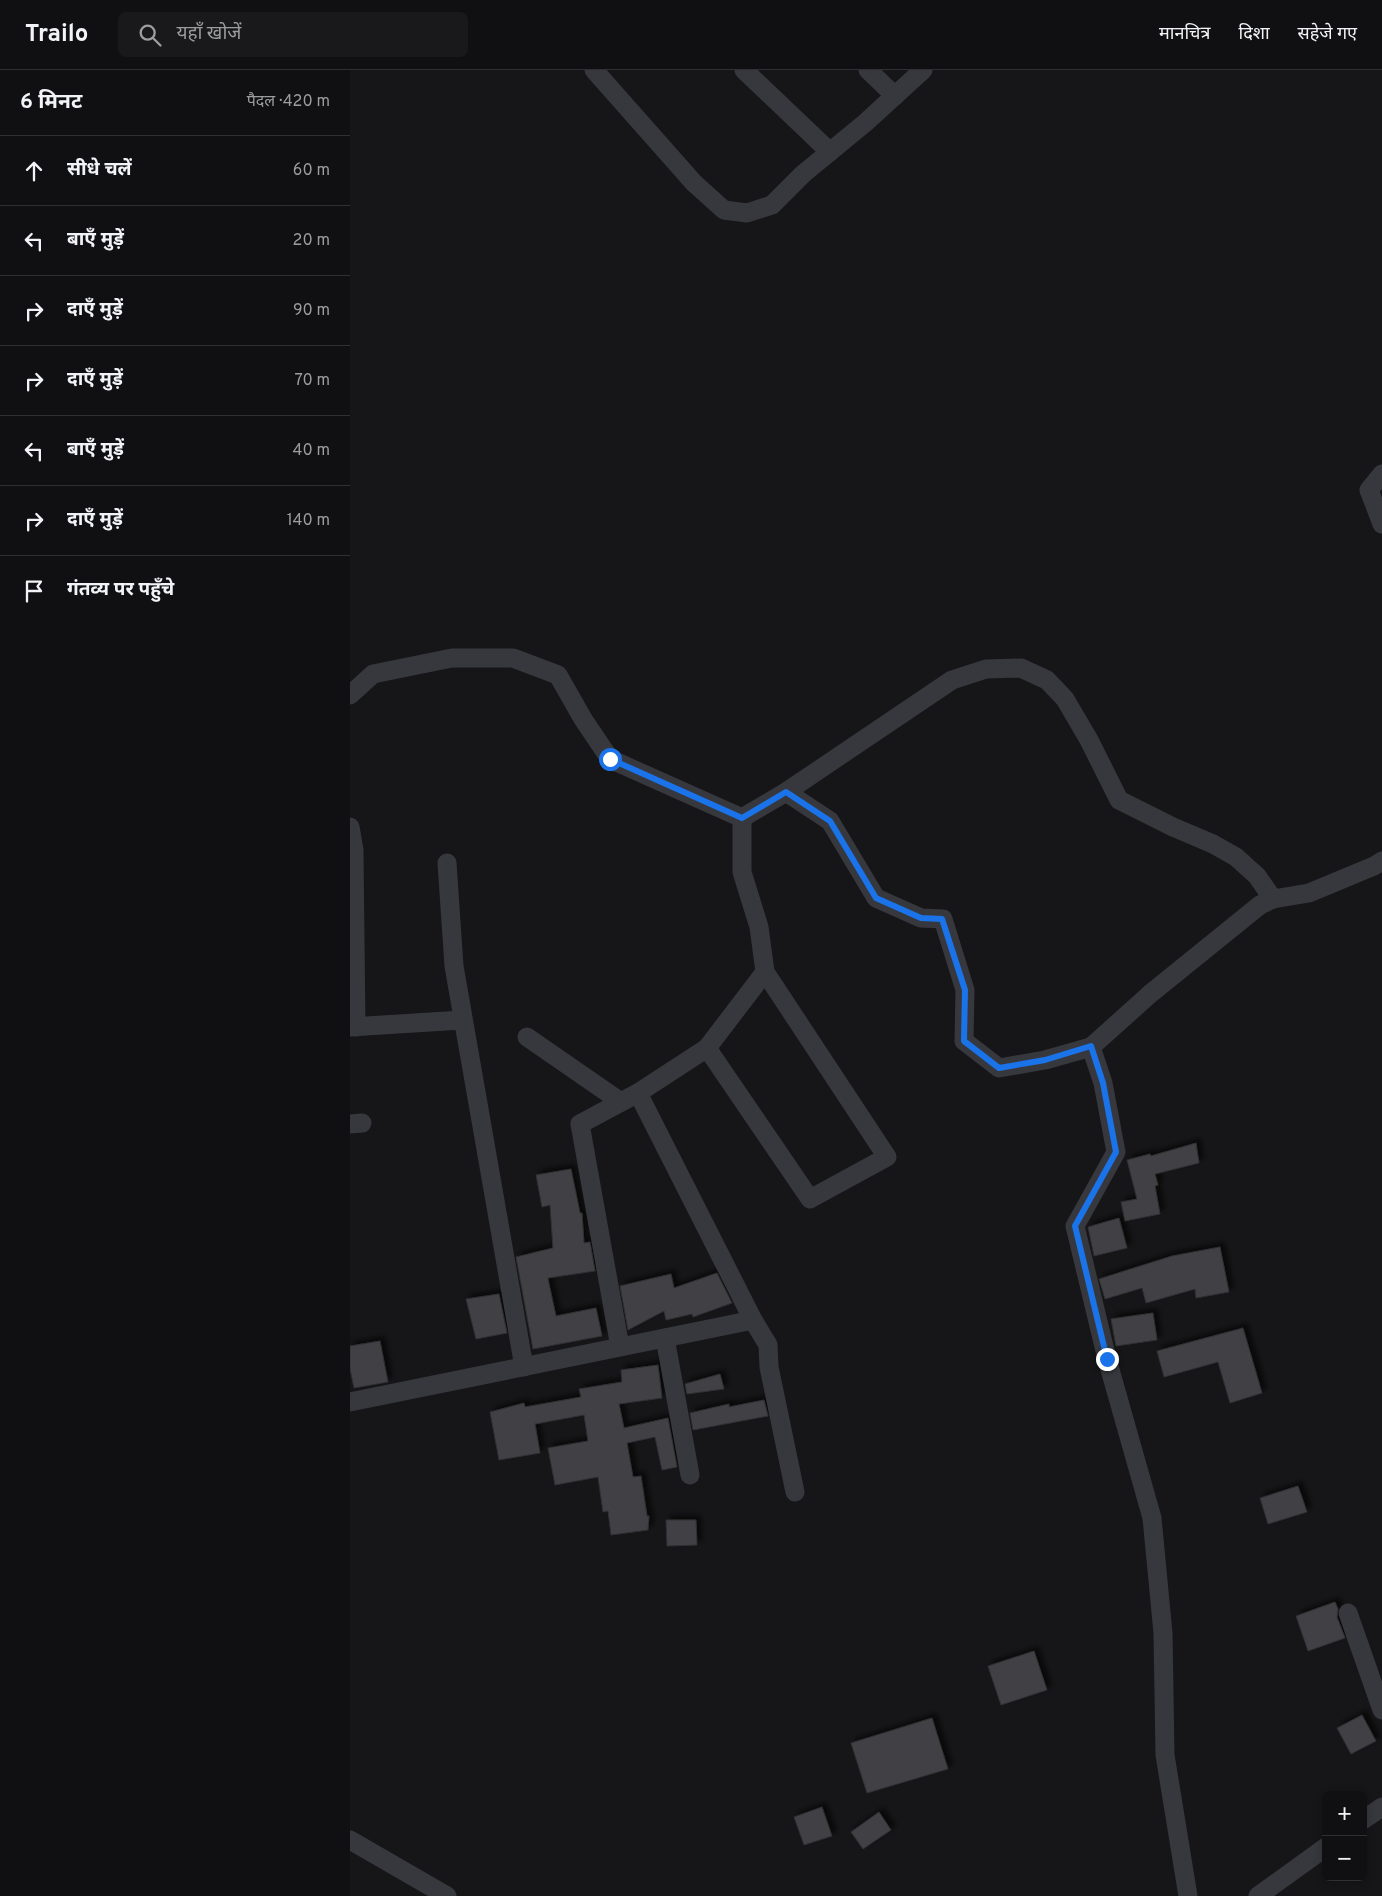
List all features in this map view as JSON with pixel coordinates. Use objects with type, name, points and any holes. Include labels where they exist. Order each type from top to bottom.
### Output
[{"type":"street","points":[[594,70],[694,184],[724,210],[747,213],[772,205],[803,174],[923,70]]},
{"type":"street","points":[[744,70],[830,152]]},
{"type":"street","points":[[868,70],[895,96]]},
{"type":"street","points":[[1382,474],[1369,490],[1382,524]]},
{"type":"street","points":[[350,695],[374,674],[452,658],[513,658],[558,675],[583,719],[610,759],[742,818]]},
{"type":"street","points":[[742,818],[786,792],[952,680],[986,669],[1021,668],[1047,680],[1064,699],[1089,740],[1119,800],[1173,827],[1214,844],[1236,857],[1257,876],[1273,899]]},
{"type":"street","points":[[786,792],[830,821],[876,898],[921,918],[942,919],[965,990],[964,1041],[999,1068],[1045,1060],[1091,1046],[1150,994],[1260,905],[1273,899],[1309,893],[1382,861]]},
{"type":"street","points":[[707,1048],[810,1199],[887,1157],[764,972],[759,927],[742,872],[742,818]]},
{"type":"street","points":[[350,827],[354,850],[353,1027],[462,1020]]},
{"type":"street","points":[[447,863],[454,966],[462,1020],[524,1367]]},
{"type":"street","points":[[620,1347],[580,1124],[638,1093],[707,1048],[764,972]]},
{"type":"street","points":[[527,1037],[621,1102]]},
{"type":"street","points":[[1091,1046],[1103,1083],[1116,1152],[1075,1226],[1107,1359],[1152,1518],[1163,1633],[1165,1755],[1188,1896]]},
{"type":"street","points":[[638,1093],[753,1320],[768,1345],[769,1367],[795,1492]]},
{"type":"street","points":[[350,1402],[753,1320]]},
{"type":"street","points":[[665,1338],[690,1475]]},
{"type":"street","points":[[1348,1613],[1382,1710]]},
{"type":"street","points":[[1367,1817],[1382,1807]]},
{"type":"street","points":[[350,1840],[447,1896]]},
{"type":"street","points":[[1258,1896],[1322,1850]]},
{"type":"building","points":[[1196,1143],[1199,1163],[1155,1174],[1158,1185],[1155,1186],[1160,1214],[1125,1221],[1121,1202],[1137,1199],[1127,1160],[1150,1154],[1151,1156]]},
{"type":"building","points":[[571,1169],[580,1213],[582,1213],[584,1243],[590,1242],[595,1271],[548,1278],[549,1284],[556,1316],[596,1308],[602,1336],[533,1349],[516,1257],[553,1248],[550,1205],[542,1207],[536,1175]]},
{"type":"building","points":[[1119,1218],[1127,1248],[1094,1256],[1088,1227]]},
{"type":"building","points":[[1220,1247],[1229,1292],[1196,1298],[1195,1289],[1146,1303],[1142,1288],[1105,1299],[1099,1279],[1172,1256]]},
{"type":"building","points":[[717,1273],[732,1303],[693,1317],[692,1314],[666,1320],[664,1311],[628,1330],[620,1286],[671,1274],[674,1288]]},
{"type":"building","points":[[499,1294],[507,1333],[476,1339],[466,1299]]},
{"type":"building","points":[[1153,1313],[1157,1340],[1116,1346],[1111,1319]]},
{"type":"building","points":[[1243,1328],[1262,1393],[1230,1403],[1218,1362],[1164,1377],[1157,1351]]},
{"type":"building","points":[[380,1341],[388,1382],[354,1388],[350,1369],[350,1346]]},
{"type":"building","points":[[658,1365],[662,1398],[619,1404],[624,1428],[668,1418],[677,1467],[662,1470],[655,1437],[627,1443],[633,1477],[641,1476],[647,1516],[649,1516],[648,1530],[611,1535],[608,1511],[603,1512],[598,1477],[555,1485],[548,1448],[588,1441],[584,1415],[535,1424],[540,1453],[499,1460],[490,1412],[524,1403],[525,1407],[581,1397],[579,1389],[622,1382],[621,1370]]},
{"type":"building","points":[[720,1374],[724,1389],[687,1394],[685,1384]]},
{"type":"building","points":[[764,1400],[768,1416],[693,1430],[690,1413],[729,1404],[729,1407]]},
{"type":"building","points":[[1298,1486],[1307,1512],[1268,1524],[1260,1498]]},
{"type":"building","points":[[666,1520],[696,1520],[697,1545],[667,1546]]},
{"type":"building","points":[[1335,1602],[1338,1609],[1337,1617],[1345,1638],[1308,1651],[1296,1616]]},
{"type":"building","points":[[1034,1651],[1047,1690],[1001,1705],[988,1666]]},
{"type":"building","points":[[1362,1715],[1376,1741],[1351,1754],[1337,1728]]},
{"type":"building","points":[[932,1718],[948,1769],[867,1793],[851,1743]]},
{"type":"building","points":[[822,1807],[832,1836],[804,1845],[794,1817]]},
{"type":"building","points":[[879,1812],[891,1830],[863,1849],[851,1832]]},
{"type":"route","points":[[610,759],[742,818],[786,792],[830,821],[876,898],[921,918],[942,919],[965,990],[964,1041],[999,1068],[1045,1060],[1091,1046],[1103,1083],[1116,1152],[1075,1226],[1107,1359]]}]
